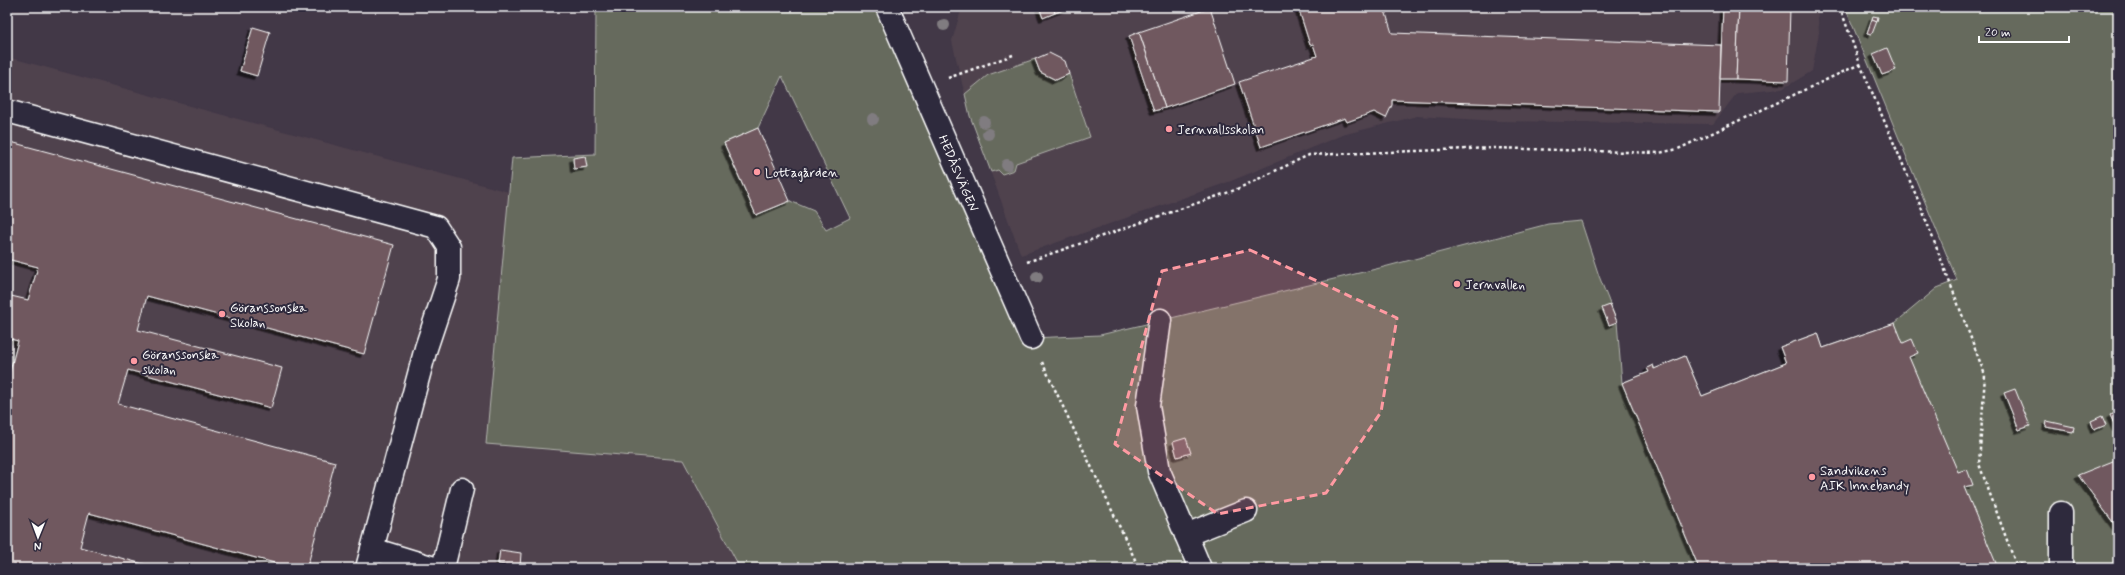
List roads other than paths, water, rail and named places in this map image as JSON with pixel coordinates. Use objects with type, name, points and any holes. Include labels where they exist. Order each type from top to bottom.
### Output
[{"type":"street","name":"HEDÅSVÄGEN","points":[[887,7],[1031,338]]},
{"type":"street","points":[[7,111],[436,227],[449,247],[449,279],[426,348],[370,558],[434,568]]},
{"type":"street","points":[[1160,320],[1148,406],[1159,471],[1200,568]]},
{"type":"street","points":[[443,568],[462,489]]},
{"type":"street","points":[[1186,535],[1246,511]]},
{"type":"street","points":[[2061,513],[2061,568]]},
{"type":"place","name":"Jernvallsskolan","points":[[1169,129]]},
{"type":"place","name":"Lottagården","points":[[757,172]]},
{"type":"place","name":"Jernvallen","points":[[1457,284]]},
{"type":"place","name":"Göranssonska Skolan","points":[[222,314]]},
{"type":"place","name":"Göranssonska skolan","points":[[134,361]]},
{"type":"place","name":"Sandvikens AIK Innebandy","points":[[1812,477]]}]
